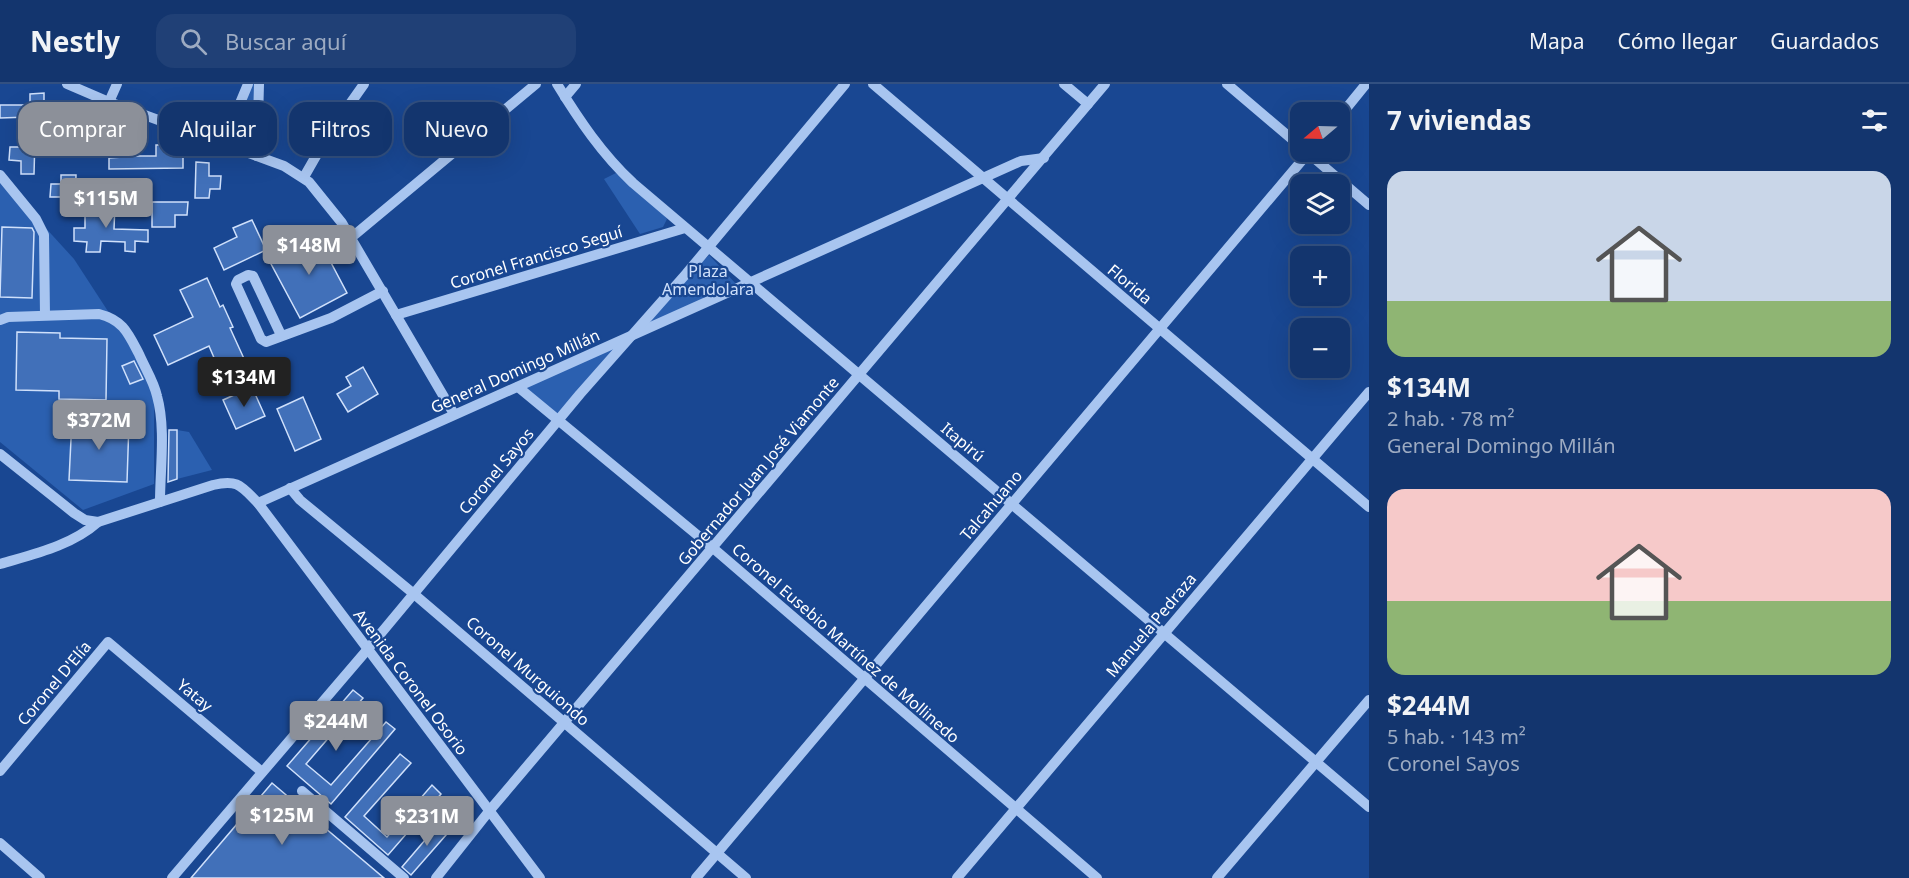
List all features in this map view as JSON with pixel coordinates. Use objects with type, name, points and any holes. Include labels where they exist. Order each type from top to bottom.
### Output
[{"type":"street","points":[[68,84],[109,102],[117,84]]},
{"type":"street","points":[[241,102],[248,84]]},
{"type":"street","points":[[258,102],[259,84]]},
{"type":"street","points":[[304,177],[328,135],[364,84]]},
{"type":"street","points":[[352,237],[536,84]]},
{"type":"street","name":"Itapirú","points":[[557,84],[598,147],[616,167],[707,247],[1012,502],[1369,807]]},
{"type":"street","points":[[565,97],[576,84]]},
{"type":"street","name":"Coronel Sayos","points":[[172,878],[368,650],[558,420],[686,274],[845,84]]},
{"type":"street","name":"Florida","points":[[873,84],[1369,507]]},
{"type":"street","points":[[1064,84],[1088,104]]},
{"type":"street","name":"Gobernador Juan José Viamonte","points":[[436,878],[490,810],[1105,84]]},
{"type":"street","points":[[1227,84],[1290,138]]},
{"type":"street","points":[[1350,104],[1366,84]]},
{"type":"street","points":[[257,156],[284,166],[304,177],[331,209],[352,237],[454,414]]},
{"type":"street","name":"General Domingo Millán","points":[[258,503],[1021,161],[1044,158]]},
{"type":"street","name":"Talcahuano","points":[[696,878],[1300,162]]},
{"type":"street","points":[[1320,162],[1369,205]]},
{"type":"street","points":[[0,175],[36,219],[44,235],[45,315]]},
{"type":"street","name":"Coronel Francisco Seguí","points":[[396,315],[685,228]]},
{"type":"street","points":[[281,335],[253,276],[248,275],[238,280],[236,284],[261,339],[266,342],[331,318],[383,291]]},
{"type":"street","points":[[0,320],[8,317],[90,314],[106,315],[120,323],[130,336],[158,399],[160,502]]},
{"type":"street","name":"Coronel Eusebio Martínez de Mollinedo","points":[[518,387],[713,548],[1097,878]]},
{"type":"street","name":"Manuela Pedraza","points":[[957,878],[1369,392]]},
{"type":"street","points":[[0,454],[74,513],[86,520],[98,522]]},
{"type":"street","points":[[0,564],[73,540],[98,522],[213,485],[232,482],[241,485],[258,503]]},
{"type":"street","name":"Coronel Murguiondo","points":[[290,488],[300,500],[414,594],[746,878]]},
{"type":"street","name":"Avenida Coronel Osorio","points":[[258,503],[540,878]]},
{"type":"street","name":"Coronel D'Elía","points":[[0,771],[108,642]]},
{"type":"street","name":"Yatay","points":[[108,642],[262,772]]},
{"type":"street","points":[[1217,878],[1369,700]]},
{"type":"street","points":[[302,791],[404,878]]},
{"type":"street","points":[[0,843],[40,878]]},
{"type":"green space","points":[[248,84],[259,84],[258,102],[240,102]]},
{"type":"green space","points":[[616,173],[664,215],[667,219],[663,227],[640,234],[604,179]]},
{"type":"green space","points":[[0,178],[74,259],[154,382],[154,484],[83,510],[0,442]]},
{"type":"green space","name":"Plaza Amendolara","points":[[709,255],[737,285],[629,337]]},
{"type":"green space","points":[[629,337],[558,420],[518,387]]},
{"type":"green space","points":[[177,430],[189,432],[212,470],[177,479]]},
{"type":"building","points":[[44,93],[44,102],[30,102],[30,94]]},
{"type":"building","points":[[0,105],[18,105],[18,117],[0,118]]},
{"type":"building","points":[[156,145],[159,145],[159,156],[183,156],[183,168],[109,169],[109,158],[156,156]]},
{"type":"building","points":[[10,147],[18,147],[18,156],[34,156],[34,174],[21,174],[21,161],[9,160]]},
{"type":"building","points":[[196,162],[209,163],[209,176],[221,176],[220,189],[210,189],[209,198],[195,198]]},
{"type":"building","points":[[61,175],[76,175],[75,211],[61,210],[62,197],[50,197],[51,184],[61,184]]},
{"type":"building","points":[[152,202],[188,202],[187,215],[175,215],[175,227],[152,227]]},
{"type":"building","points":[[85,204],[115,204],[114,229],[148,230],[148,242],[135,241],[135,252],[125,251],[125,242],[101,241],[100,252],[86,252],[87,242],[74,241],[74,228],[85,228]]},
{"type":"building","points":[[252,220],[266,250],[224,270],[214,248],[237,237],[233,228]]},
{"type":"building","points":[[2,227],[32,228],[34,232],[32,298],[0,297]]},
{"type":"building","points":[[324,233],[334,251],[327,255],[347,293],[300,318],[270,262]]},
{"type":"building","points":[[207,278],[220,307],[223,305],[233,327],[230,328],[246,363],[221,374],[209,346],[168,365],[154,335],[193,317],[180,290]]},
{"type":"building","points":[[17,332],[60,333],[60,338],[107,339],[106,400],[59,399],[59,391],[16,390]]},
{"type":"building","points":[[134,361],[143,379],[130,384],[122,366]]},
{"type":"building","points":[[363,367],[378,394],[348,412],[337,394],[351,386],[346,377]]},
{"type":"building","points":[[252,387],[265,416],[236,429],[223,400]]},
{"type":"building","points":[[303,397],[321,439],[295,451],[277,409]]},
{"type":"building","points":[[72,419],[129,422],[127,482],[69,480]]},
{"type":"building","points":[[169,430],[177,430],[177,479],[168,482]]},
{"type":"building","points":[[353,690],[363,698],[306,764],[331,785],[386,722],[395,729],[331,804],[287,766]]},
{"type":"building","points":[[400,754],[411,763],[364,816],[387,837],[432,785],[441,794],[388,855],[345,817]]},
{"type":"building","points":[[272,783],[384,878],[191,878]]},
{"type":"building","points":[[443,819],[453,827],[411,875],[402,867]]}]
